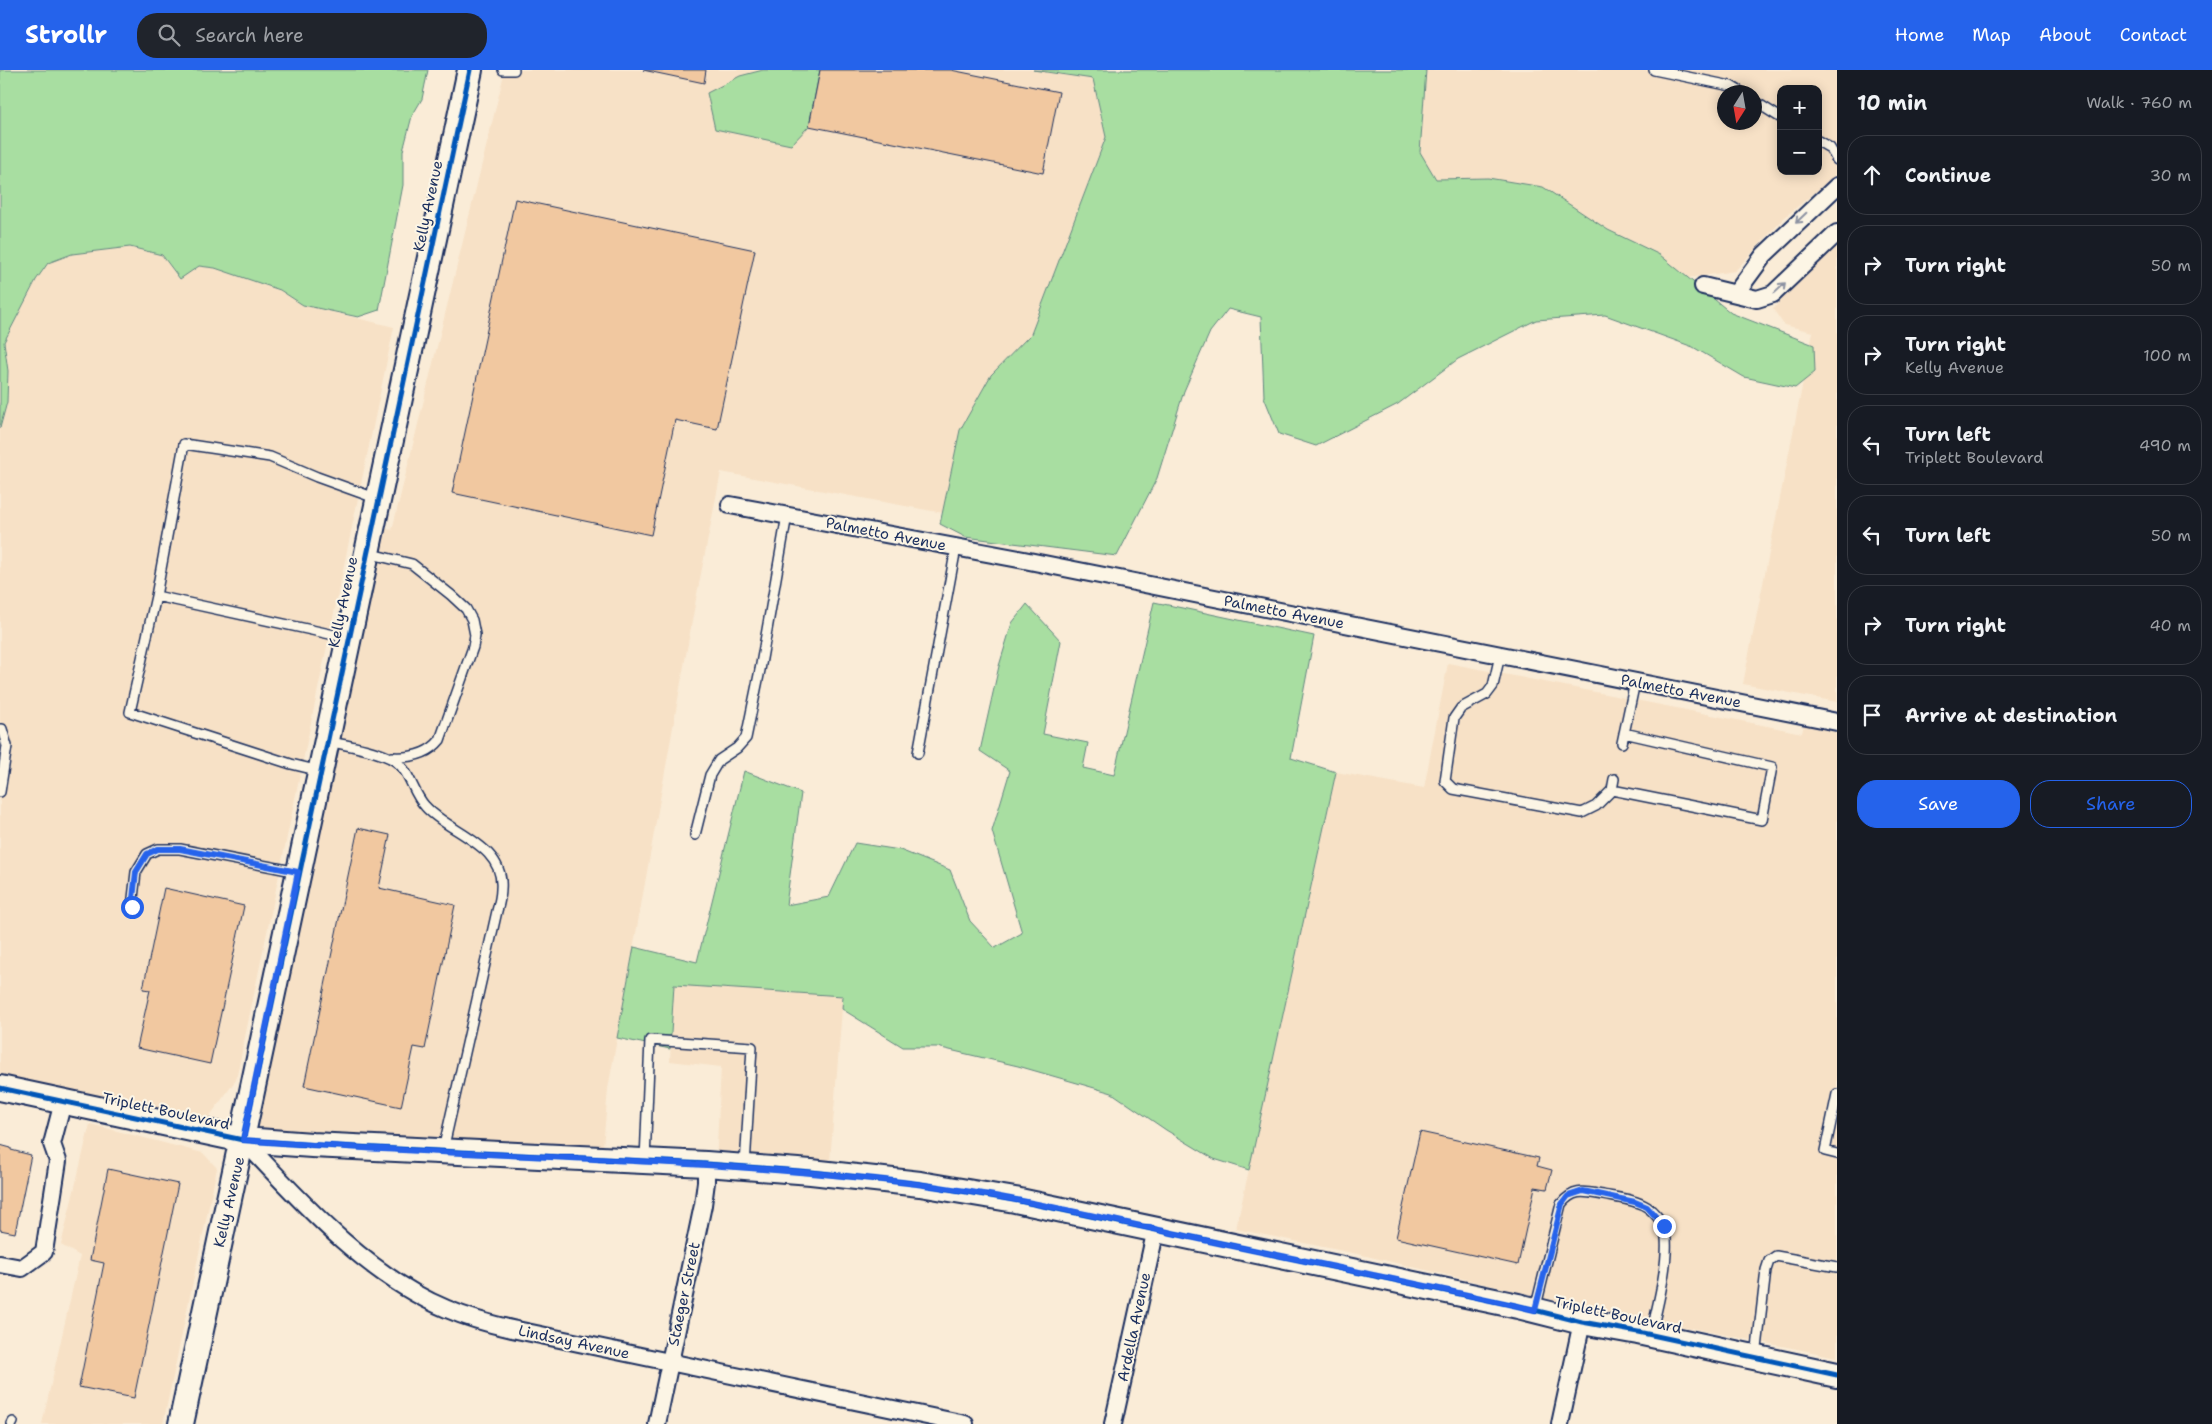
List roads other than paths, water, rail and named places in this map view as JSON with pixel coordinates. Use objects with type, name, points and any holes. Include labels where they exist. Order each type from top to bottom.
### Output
[{"type":"main road","name":"Kelly Avenue","points":[[181,1424],[470,70]]},
{"type":"main road","name":"Triplett Boulevard","points":[[0,1088],[243,1140],[706,1164],[920,1184],[1015,1200],[1156,1229],[1535,1310],[1582,1322],[1837,1375]]},
{"type":"street","points":[[1736,293],[1764,255],[1837,186]]},
{"type":"street","points":[[1703,286],[1736,293],[1757,300],[1773,294],[1837,233]]},
{"type":"street","name":"Palmetto Avenue","points":[[730,505],[787,514],[1837,722]]},
{"type":"street","points":[[0,1264],[22,1268],[44,1252],[58,1161],[52,1144],[63,1102]]},
{"type":"street","name":"Lindsay Avenue","points":[[243,1140],[303,1203],[360,1254],[396,1281],[434,1303],[472,1319],[669,1363],[965,1424]]},
{"type":"street","name":"Staeger Street","points":[[657,1424],[703,1205],[706,1164]]},
{"type":"street","name":"Ardella Avenue","points":[[1113,1424],[1156,1229]]},
{"type":"street","points":[[1560,1424],[1582,1322]]},
{"type":"lane","points":[[503,70],[514,70]]},
{"type":"lane","points":[[1654,70],[1726,85]]},
{"type":"lane","points":[[1762,106],[1777,115]]},
{"type":"lane","points":[[1822,143],[1830,148],[1837,160]]},
{"type":"lane","points":[[320,772],[130,712],[156,596],[184,444],[270,457],[317,477],[378,499]]},
{"type":"lane","points":[[695,835],[710,775],[719,760],[737,748],[746,738],[760,670],[787,514]]},
{"type":"lane","points":[[918,753],[956,548]]},
{"type":"lane","points":[[326,741],[390,757],[407,758],[418,755],[435,746],[440,740],[473,647],[474,626],[466,609],[412,564],[366,553]]},
{"type":"lane","points":[[156,596],[348,638]]},
{"type":"lane","points":[[1500,656],[1493,686],[1488,694],[1461,708],[1454,718],[1445,781],[1453,789],[1582,813],[1596,806],[1612,790],[1614,779]]},
{"type":"lane","points":[[1612,790],[1762,820],[1772,767],[1623,738],[1635,682]]},
{"type":"lane","points":[[0,729],[2,729],[7,746],[0,792]]},
{"type":"lane","points":[[390,757],[402,765],[424,806],[443,822],[487,851],[498,868],[502,887],[443,1151]]},
{"type":"lane","points":[[132,907],[136,872],[147,854],[158,849],[180,849],[298,872]]},
{"type":"lane","points":[[645,1161],[650,1040],[752,1047],[746,1167]]},
{"type":"lane","points":[[1837,1094],[1826,1151],[1837,1154]]},
{"type":"lane","points":[[1535,1310],[1562,1204],[1568,1196],[1583,1191],[1635,1202],[1647,1207],[1657,1217],[1664,1226],[1666,1238],[1660,1287],[1651,1335]]},
{"type":"lane","points":[[1756,1357],[1766,1270],[1770,1261],[1776,1256],[1837,1267]]}]
